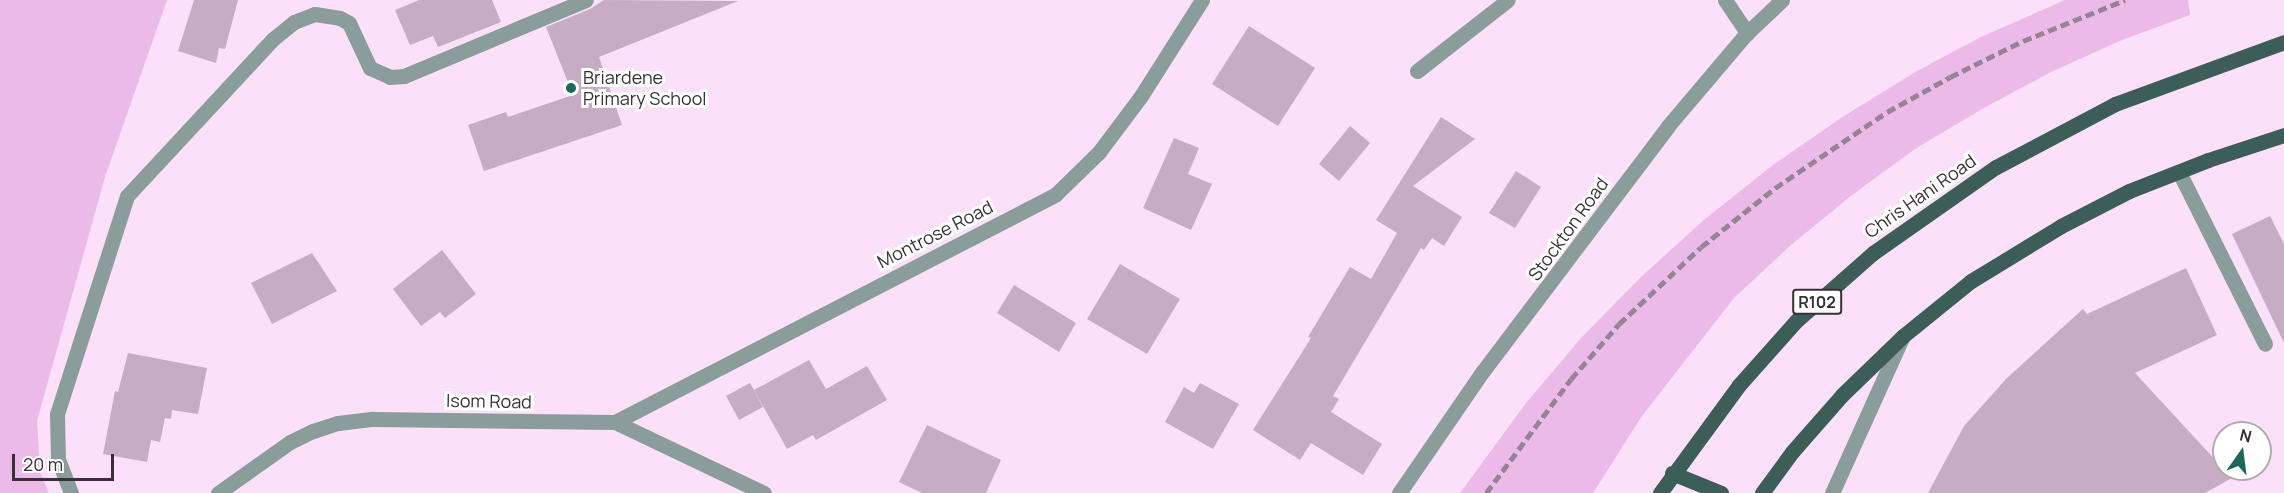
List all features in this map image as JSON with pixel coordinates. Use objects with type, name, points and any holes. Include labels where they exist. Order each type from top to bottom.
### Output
[{"type":"main road","name":"Chris Hani Road","points":[[1660,493],[1672,473],[1739,384],[1797,320],[1873,253],[1996,166],[2115,104],[2284,42]]},
{"type":"main road","points":[[1762,493],[1792,452],[1842,395],[1903,336],[1971,281],[2061,226],[2129,191],[2284,135]]},
{"type":"main road","points":[[1672,473],[1721,493]]},
{"type":"street","points":[[71,493],[58,459],[57,414],[128,196],[273,39],[294,22],[315,14],[340,18],[349,23],[370,68],[390,78],[404,76],[586,0]]},
{"type":"street","name":"Montrose Road","points":[[615,422],[1056,194],[1099,152],[1141,96],[1202,0]]},
{"type":"street","points":[[1417,71],[1508,0]]},
{"type":"street","points":[[1725,0],[1747,33]]},
{"type":"street","name":"Stockton Road","points":[[1400,493],[1484,371],[1668,126],[1747,33],[1782,0]]},
{"type":"street","points":[[2179,172],[2265,344]]},
{"type":"street","points":[[1832,493],[1903,336]]},
{"type":"street","name":"Isom Road","points":[[218,493],[290,442],[338,423],[373,419],[615,422],[764,493]]},
{"type":"shaded area","points":[[0,0],[167,0],[105,177],[37,421],[40,472],[49,493],[0,493]]},
{"type":"shaded area","points":[[2065,0],[2188,0],[2190,15],[2122,40],[2051,72],[1915,149],[1852,195],[1791,245],[1734,298],[1642,416],[1593,493],[1460,493],[1526,403],[1581,338],[1642,276],[1705,219],[1773,165],[1844,116],[1917,71],[1981,37]]},
{"type":"building","points":[[194,0],[238,0],[225,49],[219,48],[216,63],[178,51]]},
{"type":"building","points":[[419,0],[492,0],[501,22],[438,47],[433,36],[410,45],[395,10]]},
{"type":"building","points":[[604,0],[738,1],[599,57],[622,125],[484,171],[468,125],[506,112],[508,117],[573,95],[546,27],[590,9]]},
{"type":"building","points":[[1249,26],[1315,68],[1278,126],[1212,84]]},
{"type":"building","points":[[1441,117],[1475,139],[1413,186],[1462,217],[1444,246],[1432,238],[1424,250],[1421,248],[1333,396],[1339,399],[1331,412],[1382,444],[1363,475],[1311,443],[1300,460],[1253,430],[1311,338],[1308,337],[1350,267],[1371,279],[1397,233],[1376,220]]},
{"type":"building","points":[[1350,126],[1370,143],[1339,181],[1319,164]]},
{"type":"building","points":[[1174,138],[1199,148],[1188,174],[1212,184],[1191,230],[1143,208]]},
{"type":"building","points":[[1516,171],[1541,187],[1515,228],[1489,213]]},
{"type":"building","points":[[2270,216],[2284,244],[2284,343],[2232,234]]},
{"type":"building","points":[[442,250],[476,294],[445,318],[440,312],[421,326],[393,289]]},
{"type":"building","points":[[312,253],[337,291],[272,324],[251,283]]},
{"type":"building","points":[[1120,264],[1180,299],[1147,354],[1087,319]]},
{"type":"building","points":[[2186,268],[2217,335],[2135,373],[2212,456],[2212,481],[2227,481],[2205,493],[1928,493],[1964,426],[2007,378],[2083,309],[2087,314]]},
{"type":"building","points":[[1014,285],[1076,323],[1059,352],[997,313]]},
{"type":"building","points":[[128,353],[207,368],[198,414],[172,410],[171,419],[165,418],[160,442],[151,440],[147,462],[103,454],[115,391],[118,392]]},
{"type":"building","points":[[809,360],[826,389],[867,366],[887,400],[816,440],[813,435],[787,449],[754,390]]},
{"type":"building","points":[[750,383],[763,407],[739,420],[726,396]]},
{"type":"building","points":[[1200,383],[1239,404],[1213,449],[1165,422],[1184,387],[1194,393]]},
{"type":"building","points":[[927,425],[1001,460],[986,493],[922,493],[899,482]]},
{"type":"railway","points":[[1486,493],[1571,379],[1619,324],[1701,247],[1775,188],[1887,112],[1950,77],[2023,41],[2125,0]]},
{"type":"place","name":"Briardene Primary School","points":[[571,88]]}]
